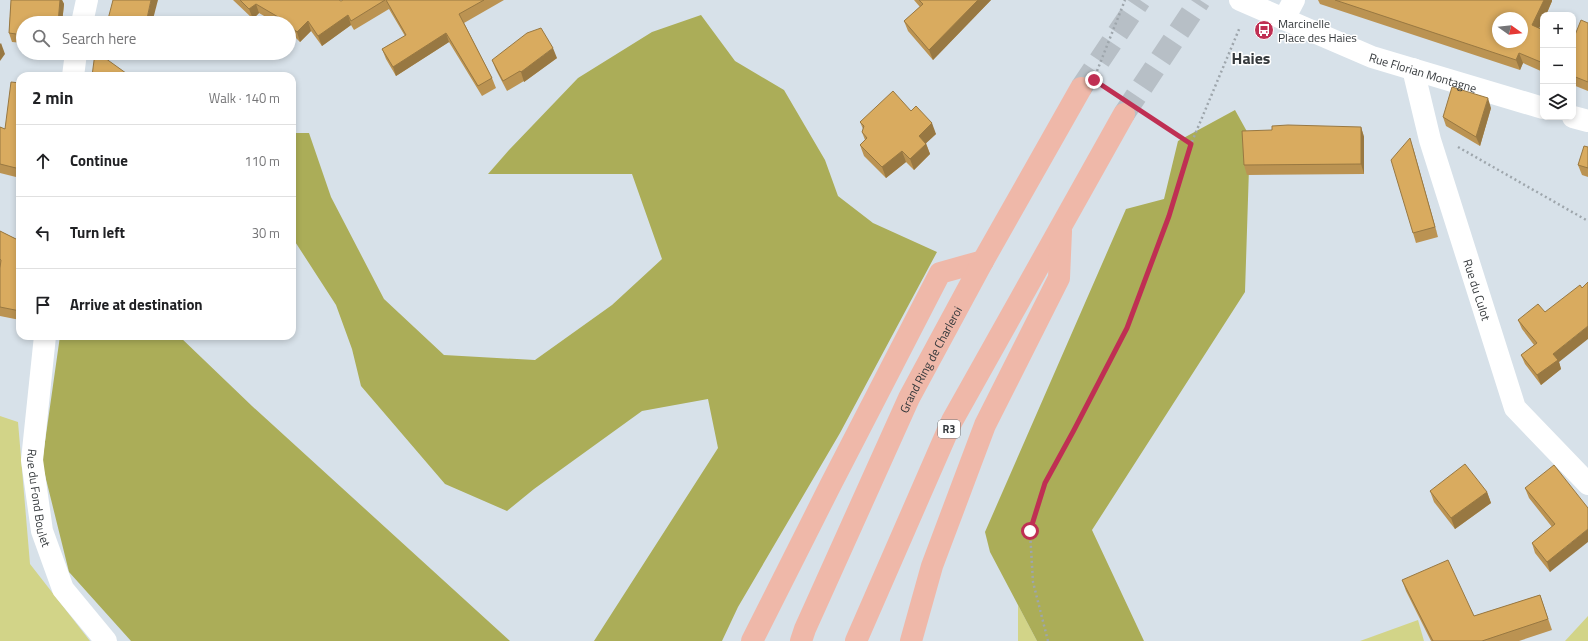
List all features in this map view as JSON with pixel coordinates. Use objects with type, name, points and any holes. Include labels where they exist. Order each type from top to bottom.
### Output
[{"type":"highway","name":"Grand Ring de Charleroi","points":[[801,641],[805,629],[909,398],[982,261],[1091,86]]},
{"type":"highway","name":"R3","points":[[856,641],[952,422],[1061,226],[1122,106]]},
{"type":"highway","points":[[911,641],[932,566],[985,425],[1059,278],[1061,226]]},
{"type":"highway","points":[[752,641],[940,273],[982,261]]},
{"type":"street","points":[[83,16],[86,0]]},
{"type":"street","name":"Rue Florian Montagne","points":[[1245,2],[1289,9],[1372,57],[1540,107]]},
{"type":"street","points":[[74,72],[75,60]]},
{"type":"street","name":"Rue du Culot","points":[[1413,69],[1430,140],[1515,408],[1588,484]]},
{"type":"street","points":[[1576,118],[1588,121]]},
{"type":"street","name":"Rue du Fond Boulet","points":[[45,340],[32,460],[42,530],[63,589],[106,641]]},
{"type":"path","points":[[1097,72],[1125,0]]},
{"type":"path","points":[[1048,641],[1033,582],[1030,531],[1045,483],[1127,328],[1169,216],[1191,144],[1245,2]]},
{"type":"path","points":[[1091,86],[1122,106]]},
{"type":"path","points":[[1146,114],[1191,144]]},
{"type":"path","points":[[1430,140],[1438,138],[1447,140],[1588,220]]},
{"type":"green space","points":[[0,416],[18,422],[30,564],[90,641],[0,641]]},
{"type":"green space","points":[[1018,605],[1037,641],[1018,641]]},
{"type":"green space","points":[[1588,616],[1588,641],[1565,641]]},
{"type":"green space","points":[[1418,620],[1424,641],[1360,641]]},
{"type":"shaded area","points":[[701,15],[735,61],[784,90],[825,160],[838,196],[873,223],[937,252],[840,433],[738,607],[722,641],[594,641],[718,448],[708,399],[642,411],[534,489],[507,511],[445,484],[361,386],[352,349],[336,305],[296,243],[296,133],[309,133],[331,197],[384,299],[444,355],[535,360],[612,305],[662,259],[632,174],[488,174],[578,78],[652,32]]},
{"type":"shaded area","points":[[1235,110],[1250,137],[1245,292],[1092,530],[1144,641],[1037,641],[990,552],[985,532],[1126,209],[1164,199],[1178,141]]},
{"type":"shaded area","points":[[59,340],[183,340],[252,406],[510,641],[131,641],[69,572],[42,463]]},
{"type":"building","points":[[11,0],[60,0],[59,16],[16,16],[16,34],[9,33]]},
{"type":"building","points":[[113,0],[151,0],[148,16],[109,16]]},
{"type":"building","points":[[240,0],[385,0],[351,21],[348,15],[318,36],[308,21],[297,32],[296,31],[296,16],[276,16],[256,4],[249,9]]},
{"type":"building","points":[[386,0],[484,0],[459,14],[492,78],[478,86],[446,33],[393,67],[382,49],[406,35]]},
{"type":"building","points":[[919,0],[978,0],[929,50],[904,21],[923,4]]},
{"type":"building","points":[[1335,0],[1544,0],[1532,25],[1540,29],[1540,62],[1519,53],[1516,60]]},
{"type":"building","points":[[1581,20],[1588,23],[1588,82],[1576,77],[1576,32]]},
{"type":"building","points":[[541,28],[553,48],[521,72],[520,71],[503,81],[492,60],[527,33]]},
{"type":"building","points":[[94,60],[108,60],[124,72],[93,72]]},
{"type":"building","points":[[11,82],[16,83],[16,168],[0,164],[0,127],[5,129]]},
{"type":"building","points":[[1452,87],[1488,98],[1476,137],[1443,117]]},
{"type":"building","points":[[893,91],[911,111],[916,106],[932,123],[919,136],[926,144],[910,159],[902,151],[882,167],[860,145],[867,138],[862,132],[864,126],[860,122]]},
{"type":"building","points":[[1272,126],[1361,127],[1361,164],[1244,165],[1242,131],[1272,130]]},
{"type":"building","points":[[1410,138],[1435,227],[1413,233],[1391,160]]},
{"type":"building","points":[[1584,146],[1588,147],[1588,168],[1578,165]]},
{"type":"building","points":[[0,231],[16,239],[16,310],[0,307]]},
{"type":"building","points":[[1588,282],[1588,326],[1553,354],[1558,360],[1537,375],[1521,355],[1537,343],[1518,320],[1538,304],[1545,312],[1580,285],[1582,288]]},
{"type":"building","points":[[1465,464],[1487,492],[1451,518],[1430,491]]},
{"type":"building","points":[[1554,465],[1588,508],[1588,529],[1547,562],[1532,543],[1555,524],[1525,488]]},
{"type":"building","points":[[1448,560],[1474,616],[1540,595],[1548,619],[1482,641],[1433,641],[1402,580]]},
{"type":"tunnel","points":[[1081,88],[1140,0]]},
{"type":"tunnel","points":[[1124,114],[1200,0]]},
{"type":"place","name":"Marcinelle Place des Haies","points":[[1264,30]]},
{"type":"district","name":"Haies","points":[[1251,58]]},
{"type":"route","points":[[1030,531],[1045,483],[1127,328],[1169,216],[1191,144],[1094,80]]}]
